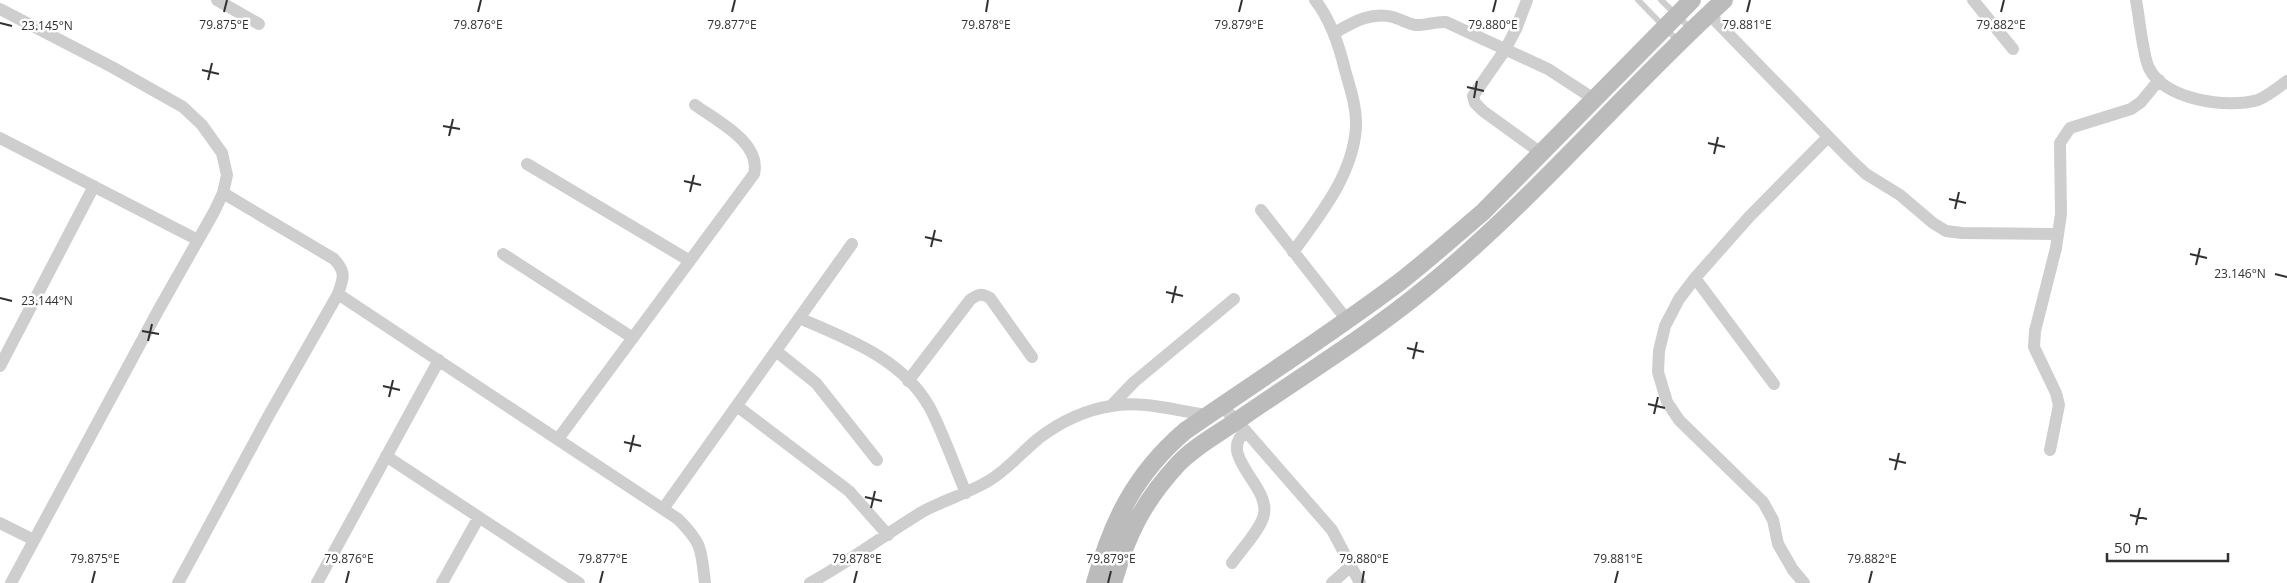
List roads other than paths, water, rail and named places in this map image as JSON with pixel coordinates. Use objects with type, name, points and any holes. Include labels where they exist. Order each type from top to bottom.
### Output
[{"type":"street","points":[[217,0],[259,24]]},
{"type":"street","points":[[1293,252],[1338,186],[1353,146],[1356,126],[1355,110],[1334,32],[1315,0]]},
{"type":"street","points":[[1527,0],[1516,29],[1505,50],[1476,88],[1473,96],[1475,103],[1541,153]]},
{"type":"street","points":[[1095,583],[1118,515],[1132,490],[1165,448],[1215,410],[1347,320],[1403,279],[1476,218],[1692,0]]},
{"type":"street","points":[[1113,583],[1128,536],[1146,502],[1181,461],[1242,426],[1434,282],[1535,191],[1685,36],[1724,0]]},
{"type":"street","points":[[1973,0],[2013,49]]},
{"type":"street","points":[[2136,0],[2148,68],[2159,80],[2174,90],[2199,100],[2236,104],[2259,99],[2287,81]]},
{"type":"street","points":[[0,9],[112,67],[183,107],[202,125],[222,153],[227,175],[223,193],[11,583]]},
{"type":"street","points":[[1709,14],[1866,174],[1906,198],[1933,223],[1946,231],[1962,233],[2058,234]]},
{"type":"street","points":[[1334,32],[1363,18],[1375,15],[1391,16],[1415,25],[1435,21],[1446,22],[1548,69],[1594,99]]},
{"type":"street","points":[[2050,450],[2059,405],[2056,393],[2034,347],[2034,331],[2058,234],[2062,189],[2059,159],[2063,137],[2070,128],[2131,109],[2142,102],[2159,80]]},
{"type":"street","points":[[558,439],[754,174],[757,164],[754,154],[747,144],[695,105]]},
{"type":"street","points":[[1804,583],[1793,570],[1778,544],[1772,520],[1763,502],[1679,420],[1667,402],[1658,372],[1659,351],[1665,326],[1679,300],[1695,278],[1748,217],[1828,137]]},
{"type":"street","points":[[0,138],[198,240]]},
{"type":"street","points":[[527,164],[690,261]]},
{"type":"street","points":[[0,366],[94,186]]},
{"type":"street","points":[[178,583],[338,294],[343,281],[342,269],[334,259],[223,193]]},
{"type":"street","points":[[1261,210],[1347,320]]},
{"type":"street","points":[[663,509],[852,244]]},
{"type":"street","points":[[503,254],[633,338]]},
{"type":"street","points":[[1695,278],[1774,384]]},
{"type":"street","points":[[338,294],[663,509],[696,537],[702,555],[705,583]]},
{"type":"street","points":[[908,381],[970,300],[977,294],[990,298],[1032,357]]},
{"type":"street","points":[[1112,405],[1134,382],[1234,299]]},
{"type":"street","points":[[799,318],[859,343],[883,359],[908,381],[929,408],[966,493]]},
{"type":"street","points":[[776,351],[816,384],[878,460]]},
{"type":"street","points":[[317,583],[439,360]]},
{"type":"street","points":[[810,583],[837,568],[923,512],[992,479],[1038,439],[1059,425],[1093,410],[1112,405],[1215,410],[1242,426],[1332,530],[1360,583]]},
{"type":"street","points":[[737,406],[849,491],[888,535]]},
{"type":"street","points":[[1232,563],[1261,522],[1265,512],[1256,485],[1236,449],[1236,442],[1242,426]]},
{"type":"street","points":[[386,456],[579,583]]},
{"type":"street","points":[[442,583],[479,517]]},
{"type":"street","points":[[0,524],[34,540]]},
{"type":"street","points":[[1332,583],[1352,566]]},
{"type":"lane","points":[[1638,0],[1671,21],[1685,36]]},
{"type":"lane","points":[[1661,0],[1671,21],[1685,36]]}]
